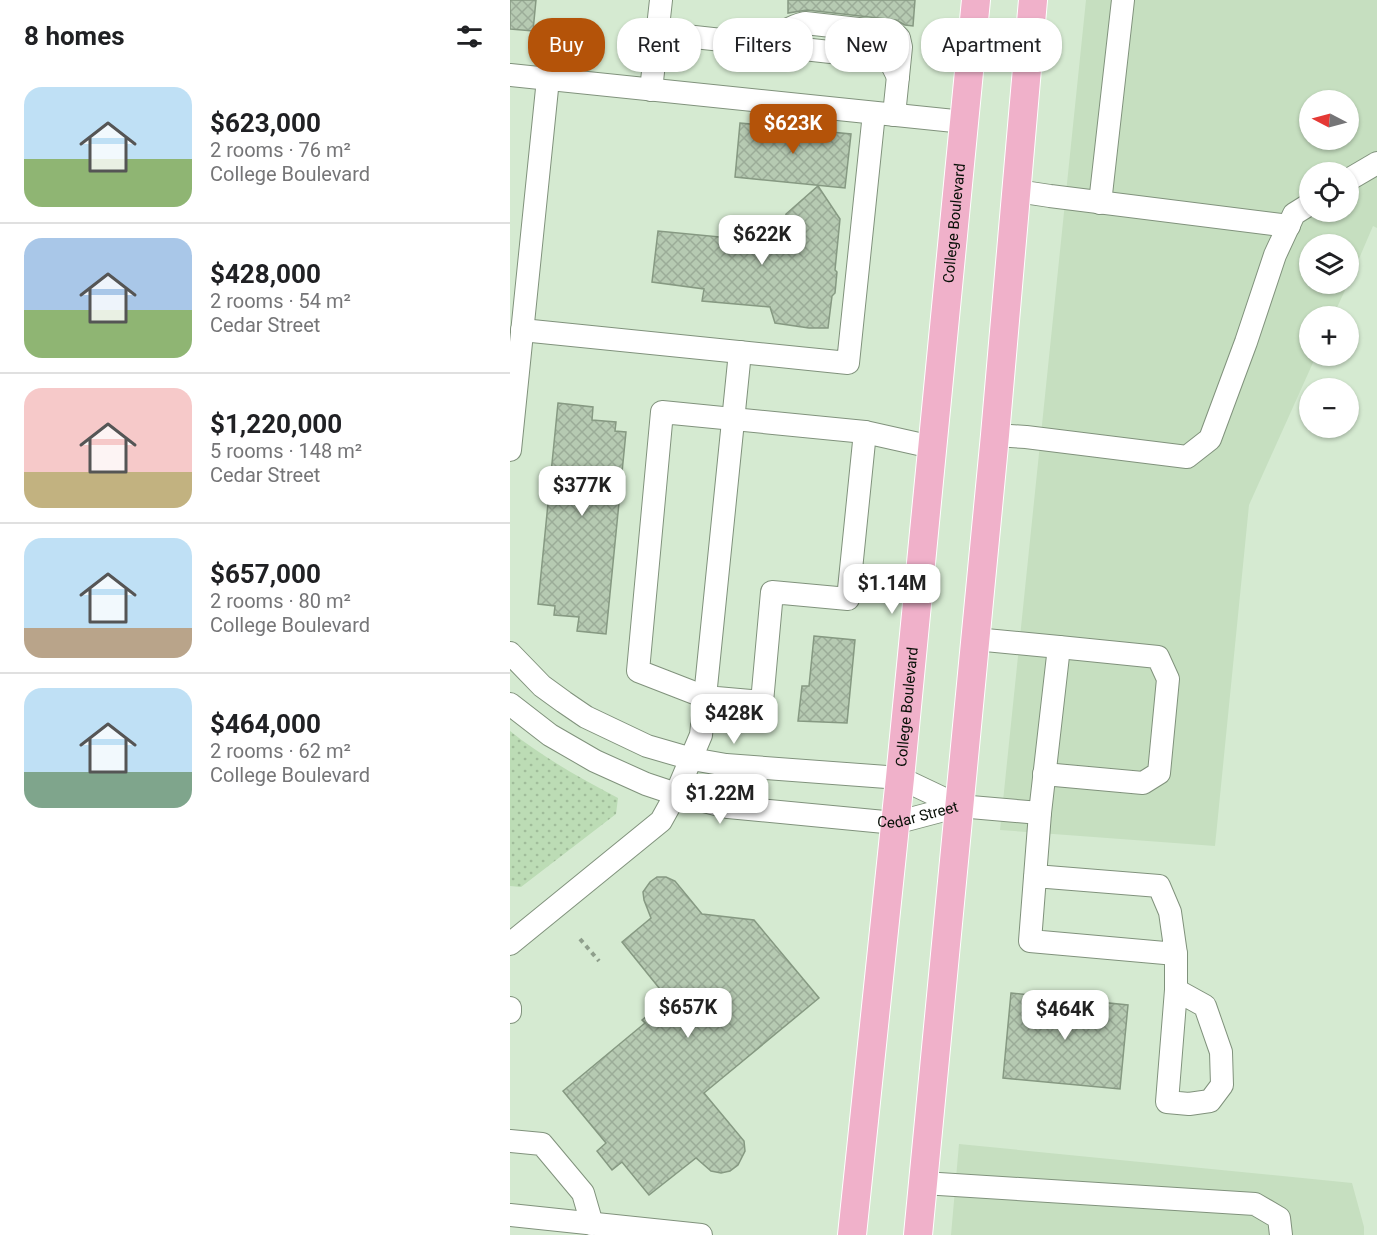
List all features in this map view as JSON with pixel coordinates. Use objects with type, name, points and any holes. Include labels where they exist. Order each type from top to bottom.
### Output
[{"type":"main road","name":"College Boulevard","points":[[852,1235],[900,778],[976,0]]},
{"type":"main road","points":[[918,1235],[995,435],[1033,0]]},
{"type":"street","points":[[659,18],[661,0]]},
{"type":"street","points":[[1100,203],[1123,0]]},
{"type":"street","points":[[522,330],[848,363],[884,114],[899,70],[901,47],[899,38],[894,33],[880,30],[805,22],[782,32],[772,45],[701,38]]},
{"type":"street","points":[[651,90],[653,72]]},
{"type":"street","points":[[510,75],[964,122]]},
{"type":"street","points":[[510,450],[548,79]]},
{"type":"street","points":[[1359,174],[1377,163]]},
{"type":"street","points":[[1017,191],[1289,226]]},
{"type":"street","points":[[995,435],[1187,458],[1210,439],[1275,255],[1294,213],[1299,210]]},
{"type":"street","points":[[510,944],[661,821],[692,759],[701,735],[740,352]]},
{"type":"street","points":[[865,432],[848,599],[772,592],[762,702],[705,697],[638,671],[662,412],[865,432],[932,447]]},
{"type":"street","points":[[975,639],[1158,657],[1168,679],[1159,773],[1143,783],[1044,774]]},
{"type":"street","points":[[1059,647],[1040,813],[1030,941],[1176,954]]},
{"type":"street","name":"Cedar Street","points":[[510,653],[542,686],[586,717],[647,746],[692,759],[726,765],[900,778],[959,806]]},
{"type":"street","name":"Cedar Street","points":[[510,704],[550,735],[595,761],[646,784],[728,807],[894,823],[959,806]]},
{"type":"street","points":[[959,806],[1040,813]]},
{"type":"street","points":[[1035,876],[1159,886],[1170,912],[1176,954],[1176,990],[1167,1102],[1189,1104],[1210,1101],[1222,1085],[1221,1052],[1205,1006],[1176,990]]},
{"type":"street","points":[[510,1141],[542,1144],[583,1193],[592,1224]]},
{"type":"street","points":[[923,1183],[1255,1203],[1280,1218],[1281,1235]]},
{"type":"street","points":[[510,1215],[701,1235]]},
{"type":"path","points":[[580,939],[598,961]]},
{"type":"shaded area","points":[[1086,0],[1377,0],[1377,228],[1373,226],[1359,259],[1359,234],[1299,234],[1299,294],[1343,294],[1338,306],[1299,306],[1299,366],[1312,366],[1306,378],[1299,378],[1299,394],[1249,505],[1215,846],[1000,830]]},
{"type":"shaded area","points":[[510,731],[562,767],[618,798],[616,814],[521,887],[510,886]]},
{"type":"shaded area","points":[[959,1144],[1352,1183],[1364,1235],[951,1235]]},
{"type":"building","points":[[510,0],[536,0],[534,18],[528,18],[528,31],[510,29]]},
{"type":"building","points":[[788,0],[915,0],[913,26],[909,26],[909,18],[878,18],[807,10],[788,13]]},
{"type":"building","points":[[740,123],[851,134],[845,188],[735,177]]},
{"type":"building","points":[[818,186],[840,219],[835,293],[832,296],[828,328],[775,323],[770,307],[702,301],[704,289],[652,282],[658,231],[783,243],[786,214]]},
{"type":"building","points":[[558,403],[593,407],[592,420],[616,422],[615,431],[626,432],[606,634],[577,631],[579,617],[554,615],[555,606],[538,604]]},
{"type":"building","points":[[814,636],[855,640],[847,723],[798,721],[802,686],[809,686]]},
{"type":"building","points":[[657,877],[666,877],[675,881],[702,914],[754,920],[819,998],[704,1093],[744,1141],[745,1151],[738,1165],[730,1171],[721,1173],[711,1171],[696,1158],[649,1195],[622,1162],[612,1170],[597,1151],[606,1143],[563,1091],[645,1023],[642,1020],[668,999],[622,942],[651,918],[643,892]]},
{"type":"building","points":[[1011,993],[1128,1005],[1120,1089],[1003,1078]]}]
